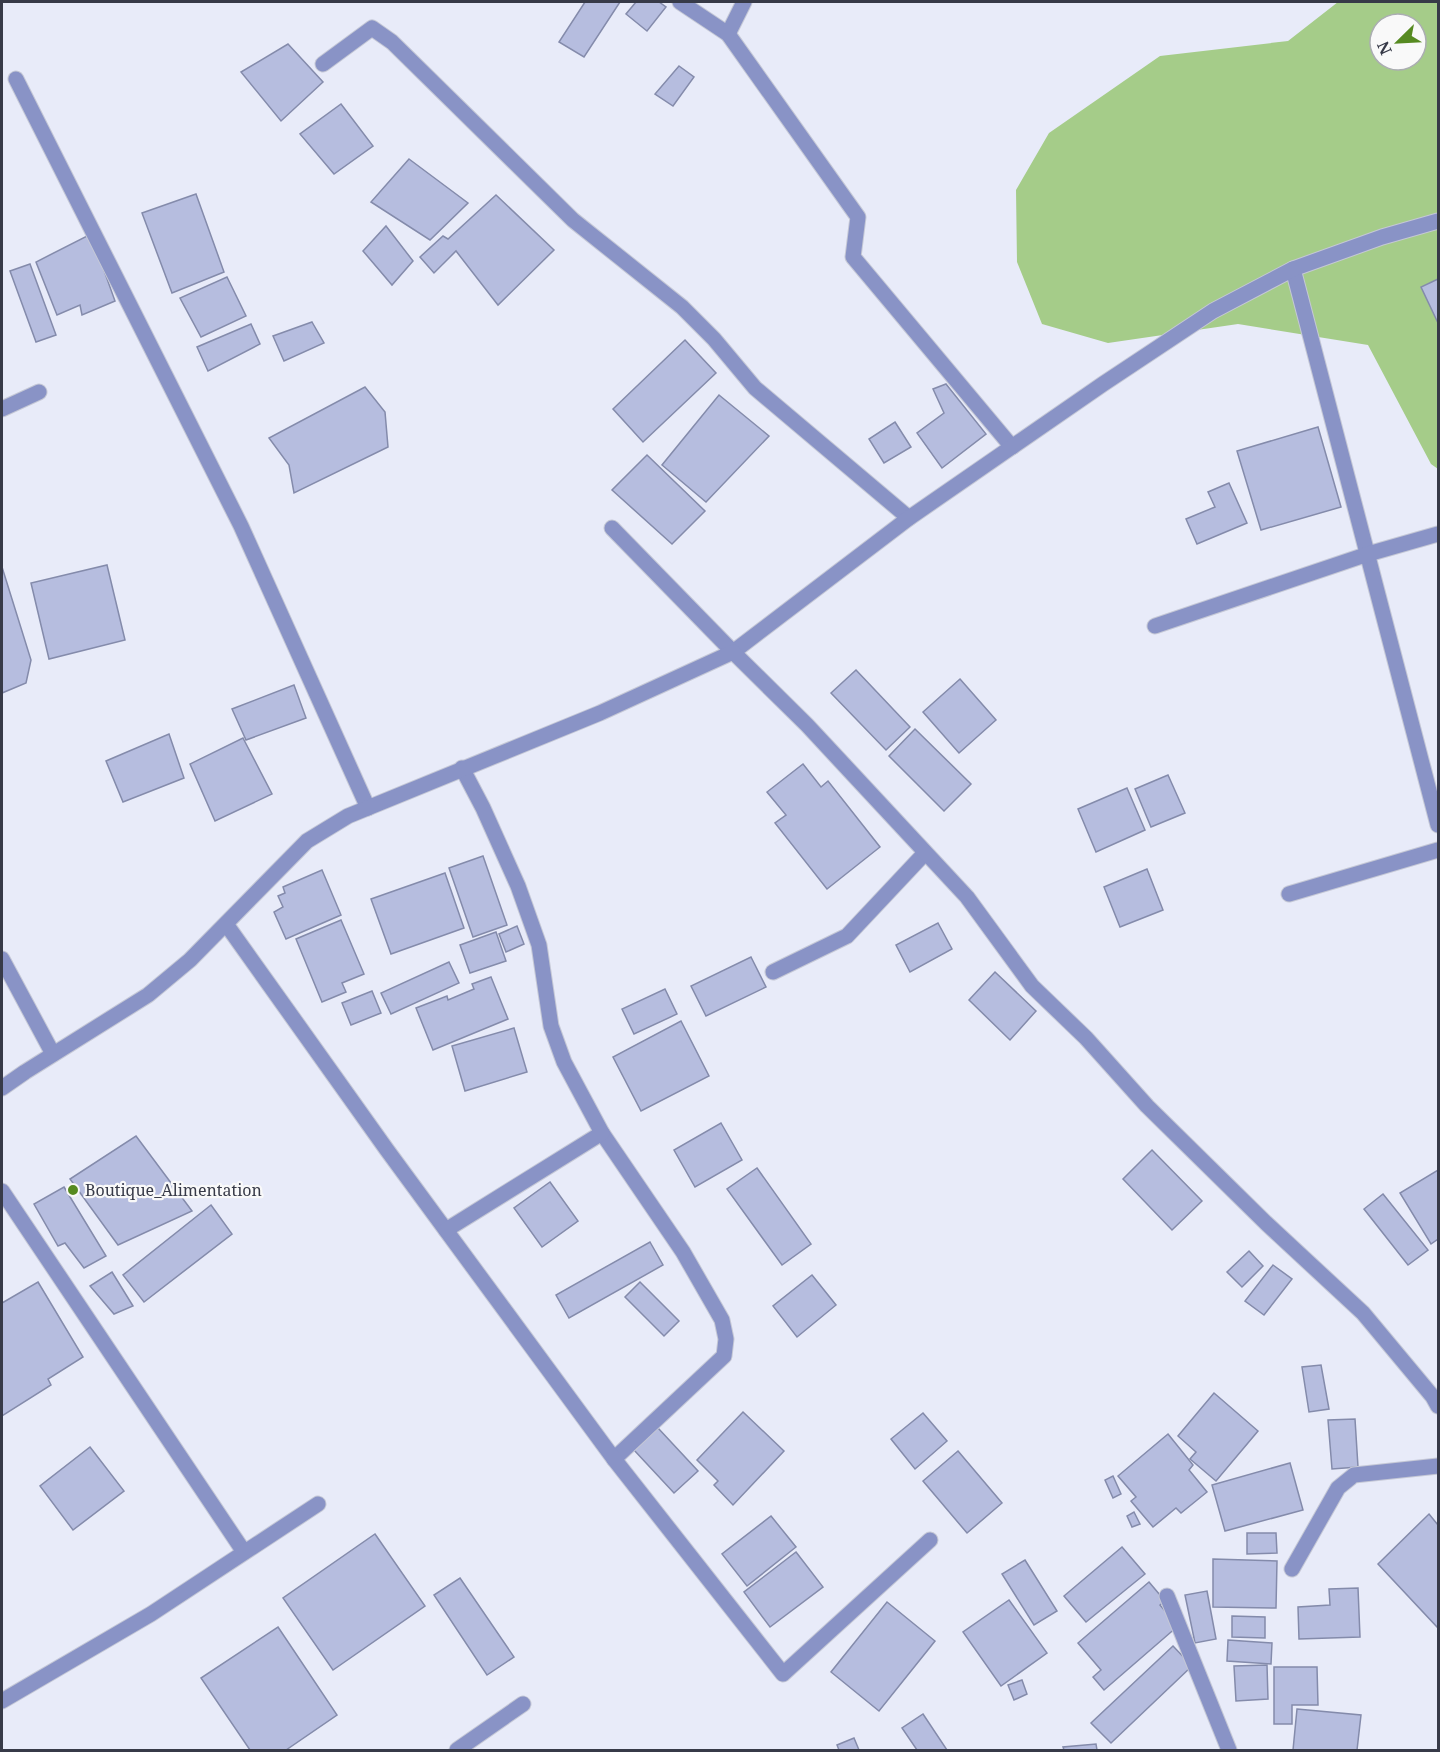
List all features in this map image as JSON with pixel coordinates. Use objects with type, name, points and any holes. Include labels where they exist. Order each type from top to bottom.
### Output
[{"type":"street","points":[[680,2],[728,34],[858,218],[853,257],[1012,447]]},
{"type":"street","points":[[728,34],[744,2]]},
{"type":"street","points":[[323,64],[372,28],[392,42],[573,220],[682,307],[714,339],[755,388],[909,518]]},
{"type":"street","points":[[16,79],[241,526],[368,808]]},
{"type":"street","points":[[2,1088],[148,995],[190,960],[306,841],[348,816],[590,717],[733,652],[909,518],[1213,311],[1293,269],[1382,237],[1438,221]]},
{"type":"street","points":[[1293,269],[1438,825]]},
{"type":"street","points":[[2,409],[39,392]]},
{"type":"street","points":[[612,528],[807,725],[967,897],[1032,986],[1086,1038],[1164,1123],[1266,1223],[1363,1313],[1438,1406]]},
{"type":"street","points":[[1155,626],[1368,554],[1438,534]]},
{"type":"street","points":[[462,768],[483,807],[539,945],[551,1026],[564,1062],[602,1133],[683,1252],[722,1320],[726,1339],[724,1356],[614,1459]]},
{"type":"street","points":[[1289,894],[1438,850]]},
{"type":"street","points":[[773,972],[847,936],[925,853]]},
{"type":"street","points":[[226,924],[614,1459],[783,1674],[930,1540]]},
{"type":"street","points":[[2,959],[53,1054]]},
{"type":"street","points":[[446,1230],[602,1133]]},
{"type":"street","points":[[2,1191],[244,1552]]},
{"type":"street","points":[[1292,1569],[1338,1488],[1354,1475],[1438,1466]]},
{"type":"street","points":[[2,1701],[152,1614],[318,1504]]},
{"type":"street","points":[[1167,1596],[1229,1750]]},
{"type":"street","points":[[457,1750],[523,1704]]},
{"type":"green space","points":[[1338,2],[1438,2],[1438,469],[1431,464],[1368,345],[1238,324],[1108,343],[1042,324],[1017,262],[1016,190],[1049,133],[1160,56],[1288,41]]},
{"type":"building","points":[[585,2],[620,2],[584,57],[559,42]]},
{"type":"building","points":[[636,2],[659,2],[666,7],[647,31],[626,14]]},
{"type":"building","points":[[288,44],[323,82],[281,121],[241,72]]},
{"type":"building","points":[[679,66],[694,77],[673,106],[655,94]]},
{"type":"building","points":[[341,104],[373,146],[334,174],[300,134]]},
{"type":"building","points":[[409,159],[468,203],[430,240],[371,202]]},
{"type":"building","points":[[196,194],[224,272],[172,293],[142,213]]},
{"type":"building","points":[[496,195],[554,250],[498,305],[456,251],[434,273],[420,257],[443,236],[448,239]]},
{"type":"building","points":[[386,226],[413,261],[392,285],[363,251]]},
{"type":"building","points":[[91,234],[115,301],[82,315],[80,305],[57,315],[36,262]]},
{"type":"building","points":[[30,264],[56,335],[36,342],[10,271]]},
{"type":"building","points":[[227,277],[246,316],[201,337],[180,298]]},
{"type":"building","points":[[1438,279],[1438,323],[1421,287]]},
{"type":"building","points":[[312,322],[324,343],[284,361],[273,336]]},
{"type":"building","points":[[251,324],[260,344],[208,371],[197,347]]},
{"type":"building","points":[[685,340],[716,373],[643,442],[613,409]]},
{"type":"building","points":[[946,384],[986,434],[942,468],[917,433],[944,413],[933,389]]},
{"type":"building","points":[[365,387],[385,412],[388,447],[294,493],[289,465],[269,438]]},
{"type":"building","points":[[719,395],[769,436],[706,502],[662,465]]},
{"type":"building","points":[[895,422],[911,447],[884,463],[869,439]]},
{"type":"building","points":[[1318,427],[1341,507],[1261,530],[1237,451]]},
{"type":"building","points":[[647,455],[705,511],[672,544],[612,490]]},
{"type":"building","points":[[1229,483],[1247,523],[1197,544],[1186,519],[1215,507],[1208,492]]},
{"type":"building","points":[[107,565],[125,640],[49,659],[31,583]]},
{"type":"building","points":[[2,567],[31,660],[26,683],[2,693]]},
{"type":"building","points":[[856,670],[910,727],[886,750],[831,693]]},
{"type":"building","points":[[960,679],[996,720],[959,753],[923,712]]},
{"type":"building","points":[[294,685],[306,718],[246,740],[232,709]]},
{"type":"building","points":[[915,729],[971,784],[944,811],[889,756]]},
{"type":"building","points":[[169,734],[184,778],[123,802],[106,761]]},
{"type":"building","points":[[243,738],[272,794],[215,821],[190,764]]},
{"type":"building","points":[[803,764],[821,787],[828,781],[880,847],[827,889],[775,823],[786,815],[767,792]]},
{"type":"building","points":[[1168,775],[1185,813],[1151,827],[1135,789]]},
{"type":"building","points":[[1127,788],[1145,830],[1096,852],[1078,809]]},
{"type":"building","points":[[483,856],[507,925],[473,937],[449,868]]},
{"type":"building","points":[[1147,869],[1163,910],[1120,927],[1104,887]]},
{"type":"building","points":[[322,870],[341,915],[286,939],[274,912],[283,907],[278,896],[285,893],[283,887]]},
{"type":"building","points":[[445,873],[464,928],[391,954],[371,899]]},
{"type":"building","points":[[341,920],[364,974],[342,983],[346,992],[322,1002],[296,939]]},
{"type":"building","points":[[938,923],[952,949],[910,972],[896,945]]},
{"type":"building","points":[[517,926],[524,944],[506,952],[499,934]]},
{"type":"building","points":[[496,932],[506,961],[470,973],[460,945]]},
{"type":"building","points":[[751,957],[766,987],[706,1016],[691,986]]},
{"type":"building","points":[[449,962],[459,983],[391,1014],[381,993]]},
{"type":"building","points":[[995,972],[1036,1011],[1010,1040],[969,1000]]},
{"type":"building","points":[[491,977],[508,1019],[433,1050],[416,1008],[447,996],[448,1000],[474,989],[472,984]]},
{"type":"building","points":[[665,989],[677,1014],[634,1034],[622,1009]]},
{"type":"building","points":[[372,991],[381,1013],[351,1025],[342,1003]]},
{"type":"building","points":[[681,1021],[709,1076],[641,1111],[613,1057]]},
{"type":"building","points":[[514,1028],[527,1072],[465,1091],[452,1046]]},
{"type":"building","points":[[721,1123],[742,1160],[695,1187],[674,1150]]},
{"type":"building","points":[[136,1136],[192,1211],[118,1245],[70,1179]]},
{"type":"building","points":[[1152,1150],[1202,1201],[1172,1230],[1123,1179]]},
{"type":"building","points":[[757,1168],[811,1244],[782,1265],[727,1189]]},
{"type":"building","points":[[1438,1170],[1438,1239],[1431,1244],[1400,1193]]},
{"type":"building","points":[[550,1182],[578,1221],[542,1247],[514,1208]]},
{"type":"building","points":[[64,1187],[106,1256],[84,1268],[65,1243],[58,1246],[34,1204]]},
{"type":"building","points":[[1383,1194],[1428,1250],[1408,1265],[1364,1209]]},
{"type":"building","points":[[211,1205],[232,1234],[144,1302],[123,1275]]},
{"type":"building","points":[[650,1242],[663,1265],[569,1318],[556,1295]]},
{"type":"building","points":[[1249,1251],[1263,1266],[1242,1287],[1227,1272]]},
{"type":"building","points":[[1273,1265],[1292,1279],[1264,1315],[1245,1301]]},
{"type":"building","points":[[112,1272],[133,1306],[114,1314],[90,1286]]},
{"type":"building","points":[[812,1275],[836,1305],[797,1337],[773,1306]]},
{"type":"building","points":[[38,1282],[83,1357],[48,1379],[51,1385],[2,1416],[2,1303]]},
{"type":"building","points":[[640,1282],[679,1321],[664,1336],[625,1297]]},
{"type":"building","points":[[1321,1365],[1329,1409],[1309,1412],[1302,1367]]},
{"type":"building","points":[[1214,1393],[1258,1431],[1216,1481],[1190,1459],[1196,1452],[1178,1436]]},
{"type":"building","points":[[743,1412],[784,1451],[733,1505],[714,1485],[718,1481],[697,1460]]},
{"type":"building","points":[[923,1413],[947,1441],[915,1469],[891,1439]]},
{"type":"building","points":[[1355,1419],[1358,1467],[1332,1469],[1328,1420]]},
{"type":"building","points":[[658,1428],[698,1471],[674,1493],[634,1450]]},
{"type":"building","points":[[1168,1434],[1193,1465],[1189,1470],[1207,1492],[1181,1513],[1176,1508],[1153,1527],[1131,1501],[1136,1497],[1118,1476]]},
{"type":"building","points":[[90,1447],[124,1491],[73,1530],[40,1486]]},
{"type":"building","points":[[958,1451],[1002,1503],[967,1533],[923,1481]]},
{"type":"building","points":[[1290,1463],[1303,1510],[1225,1531],[1212,1485]]},
{"type":"building","points":[[1113,1476],[1121,1494],[1113,1498],[1105,1480]]},
{"type":"building","points":[[1134,1512],[1140,1524],[1132,1527],[1127,1516]]},
{"type":"building","points":[[1429,1514],[1438,1525],[1438,1628],[1378,1564]]},
{"type":"building","points":[[771,1516],[796,1547],[747,1586],[722,1554]]},
{"type":"building","points":[[1247,1533],[1276,1533],[1277,1553],[1247,1554]]},
{"type":"building","points":[[375,1534],[425,1606],[333,1670],[283,1598]]},
{"type":"building","points":[[1122,1547],[1145,1574],[1086,1622],[1064,1596]]},
{"type":"building","points":[[796,1552],[823,1587],[770,1627],[744,1592]]},
{"type":"building","points":[[1213,1559],[1277,1561],[1276,1608],[1213,1607]]},
{"type":"building","points":[[1025,1560],[1057,1611],[1034,1625],[1002,1574]]},
{"type":"building","points":[[460,1578],[514,1657],[487,1675],[434,1595]]},
{"type":"building","points":[[1149,1582],[1165,1601],[1160,1605],[1178,1626],[1104,1690],[1093,1677],[1101,1670],[1078,1643]]},
{"type":"building","points":[[1358,1588],[1360,1637],[1299,1639],[1298,1607],[1330,1605],[1329,1589]]},
{"type":"building","points":[[1207,1591],[1216,1639],[1195,1643],[1185,1595]]},
{"type":"building","points":[[1009,1600],[1047,1653],[1001,1686],[963,1632]]},
{"type":"building","points":[[887,1602],[935,1641],[879,1711],[831,1672]]},
{"type":"building","points":[[1232,1616],[1265,1617],[1265,1638],[1232,1637]]},
{"type":"building","points":[[278,1627],[337,1715],[286,1750],[250,1750],[201,1678]]},
{"type":"building","points":[[1228,1640],[1272,1643],[1271,1664],[1227,1661]]},
{"type":"building","points":[[1173,1646],[1192,1666],[1111,1743],[1091,1723]]},
{"type":"building","points":[[1267,1665],[1268,1699],[1236,1701],[1234,1666]]},
{"type":"building","points":[[1274,1667],[1317,1667],[1318,1705],[1292,1705],[1292,1724],[1274,1724]]},
{"type":"building","points":[[1022,1680],[1027,1694],[1014,1700],[1008,1685]]},
{"type":"building","points":[[1297,1709],[1361,1715],[1357,1750],[1293,1750]]},
{"type":"building","points":[[923,1714],[947,1750],[917,1750],[902,1728]]},
{"type":"building","points":[[854,1738],[859,1750],[839,1750],[837,1745]]},
{"type":"building","points":[[1096,1744],[1097,1750],[1064,1750],[1063,1747]]},
{"type":"place","name":"Boutique_Alimentation","points":[[73,1190]]}]
